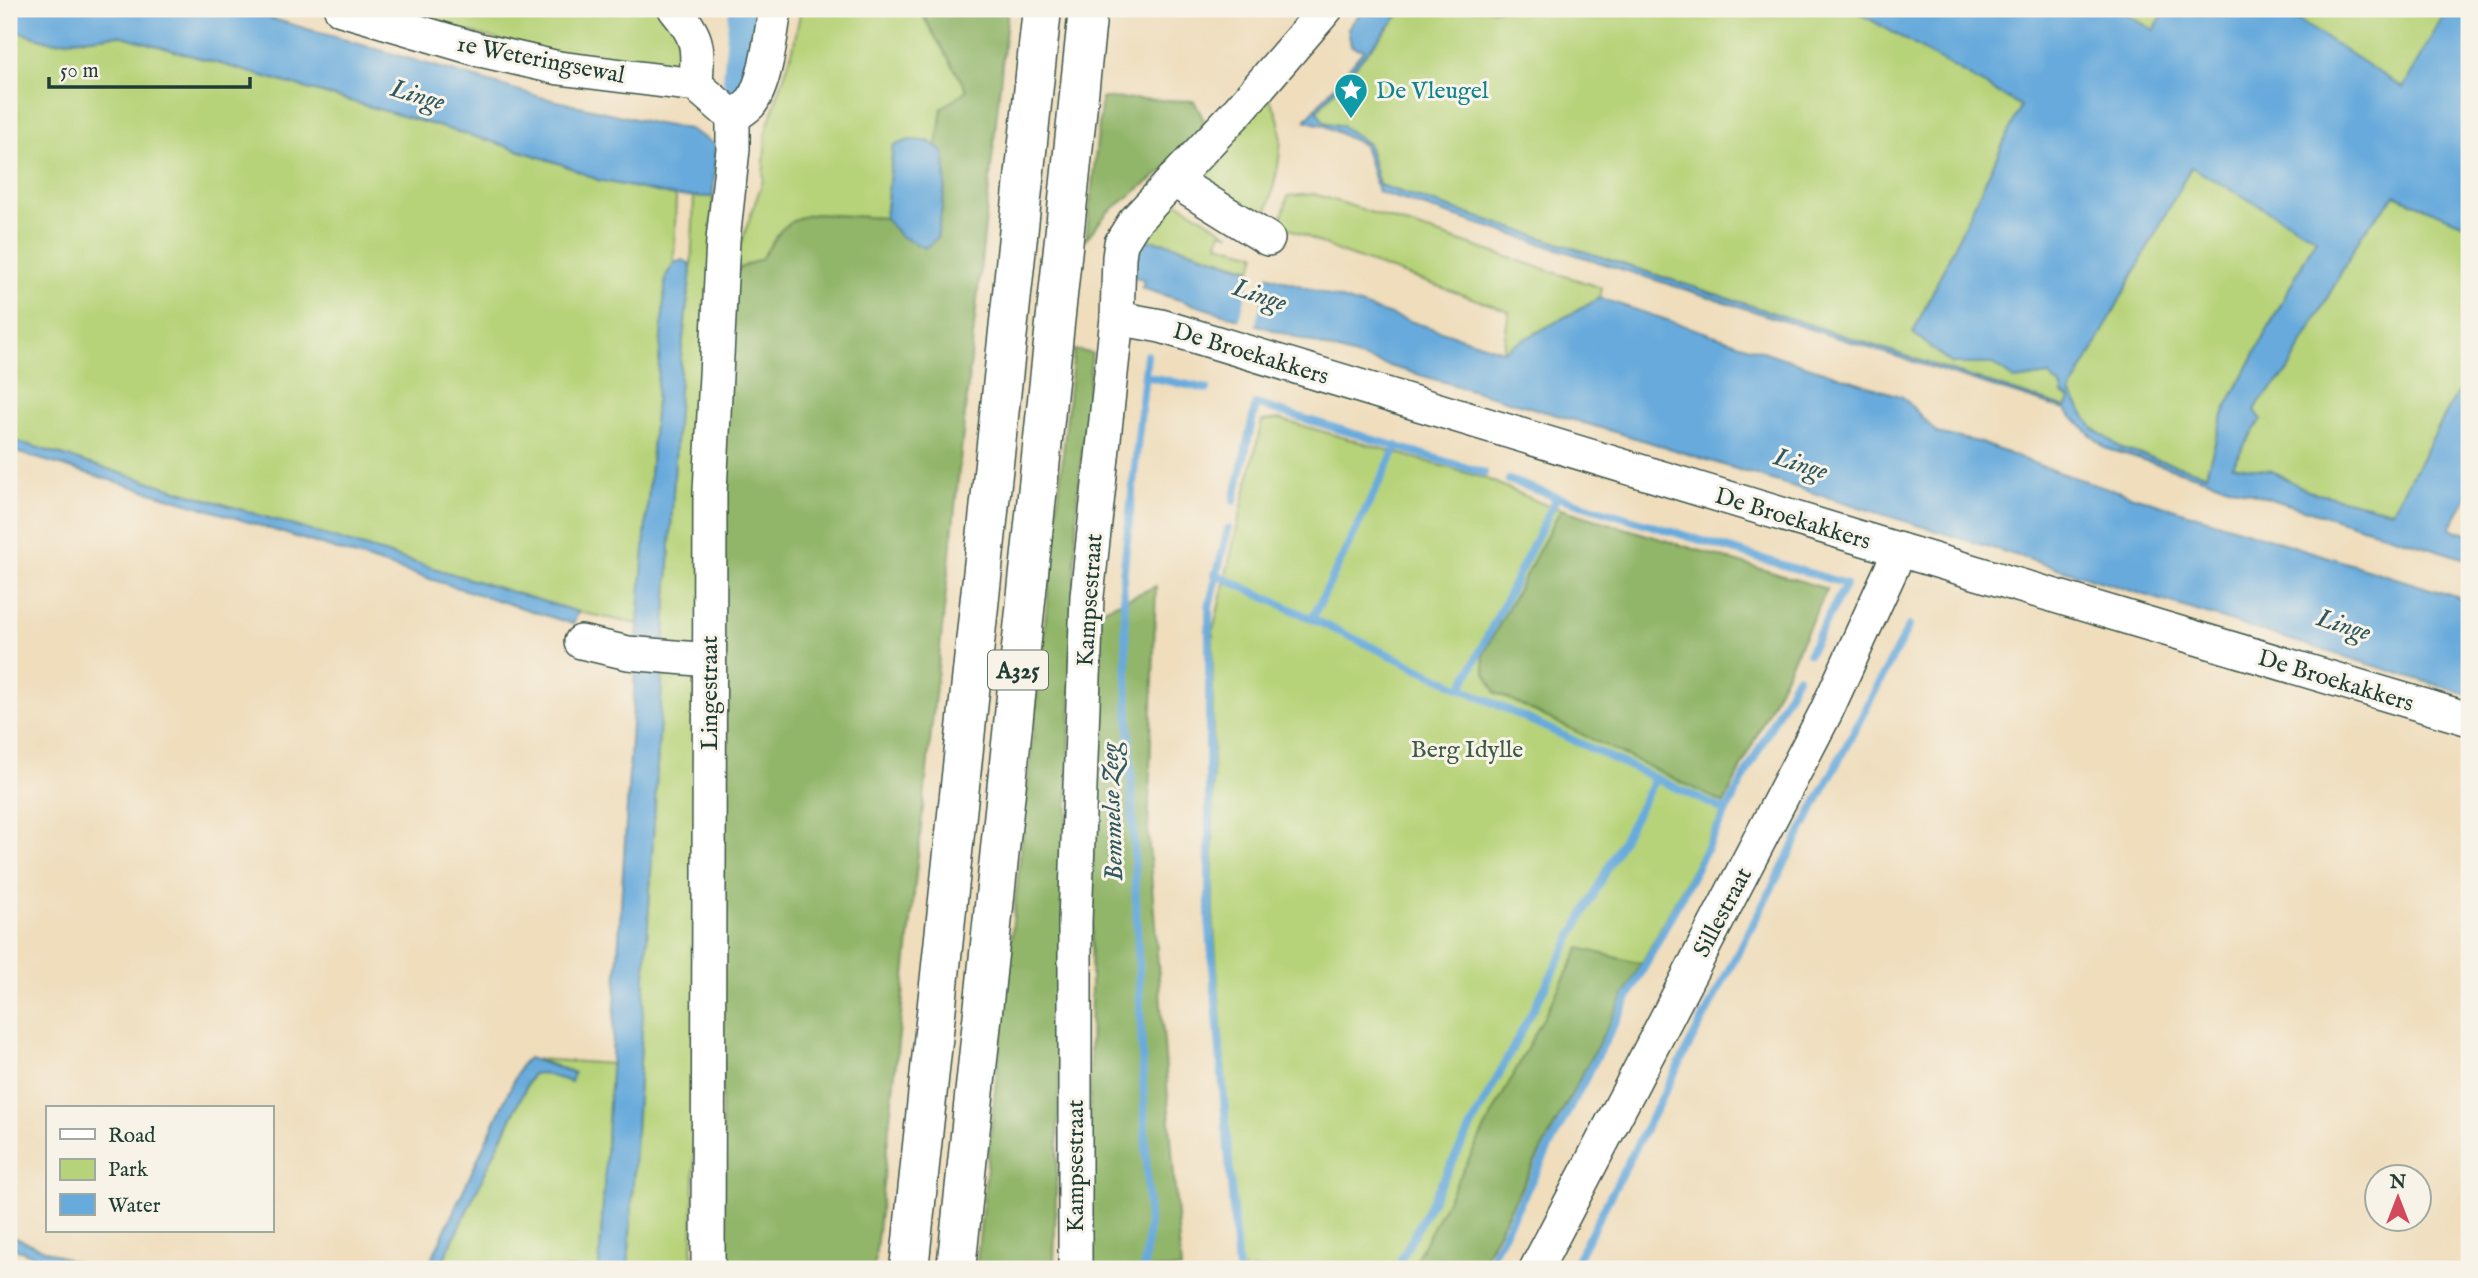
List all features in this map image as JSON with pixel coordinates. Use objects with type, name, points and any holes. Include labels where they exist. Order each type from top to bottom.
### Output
[{"type":"highway","name":"A325","points":[[909,1269],[1042,9]]},
{"type":"highway","name":"A325","points":[[956,1269],[1088,9]]},
{"type":"street","name":"1e Weteringsewal","points":[[341,9],[480,50],[559,68],[696,85]]},
{"type":"street","points":[[675,9],[690,27],[698,48],[696,85],[733,117],[750,103],[760,82],[766,64],[775,9]]},
{"type":"street","name":"Kampsestraat","points":[[1075,1269],[1075,922],[1087,596],[1117,318],[1121,243],[1134,222],[1239,110],[1325,9]]},
{"type":"street","name":"Lingestraat","points":[[708,1269],[710,491],[723,240],[733,149],[733,117]]},
{"type":"street","points":[[1173,180],[1268,239]]},
{"type":"street","name":"De Broekakkers","points":[[1117,318],[1161,326],[2469,719]]},
{"type":"street","name":"Sillestraat","points":[[1536,1269],[1826,712],[1900,550]]},
{"type":"street","points":[[581,642],[628,653],[709,660]]},
{"type":"green space","points":[[379,9],[664,9],[676,22],[683,66],[670,75],[613,69]]},
{"type":"green space","points":[[801,9],[919,9],[967,90],[942,109],[937,147],[929,141],[893,146],[885,218],[815,214],[782,229],[761,259],[731,272],[763,180],[766,131],[793,49]]},
{"type":"green space","points":[[919,9],[1008,9],[874,1269],[722,1269],[721,462],[731,272],[761,259],[782,229],[798,218],[815,214],[885,218],[900,236],[937,238],[946,176],[942,154],[937,147],[942,108],[967,90]]},
{"type":"green space","points":[[1404,9],[1852,9],[2022,106],[1913,333],[1952,364],[1994,364],[2015,380],[2048,375],[2062,388],[2062,394],[2070,399],[2067,408],[1379,185],[1368,144],[1342,126],[1324,122],[1316,111]]},
{"type":"green space","points":[[2117,9],[2167,9],[2154,30]]},
{"type":"green space","points":[[2281,9],[2447,9],[2403,89]]},
{"type":"green space","points":[[9,29],[52,42],[119,35],[490,141],[561,164],[598,180],[676,196],[674,263],[666,276],[638,624],[578,612],[9,439]]},
{"type":"green space","points":[[1266,95],[1275,109],[1281,142],[1276,178],[1262,228],[1197,175]]},
{"type":"green space","points":[[1102,98],[1194,101],[1206,124],[1188,152],[1107,213],[1086,239]]},
{"type":"green space","points":[[2191,167],[2316,237],[2224,412],[2206,474],[2122,449],[2093,429],[2069,393]]},
{"type":"green space","points":[[1315,194],[1602,288],[1600,298],[1503,351],[1509,311],[1340,252],[1280,224],[1288,196]]},
{"type":"green space","points":[[2395,195],[2469,226],[2469,372],[2392,511],[2308,491],[2272,471],[2231,466],[2261,419],[2255,410],[2261,400],[2286,374],[2362,234]]},
{"type":"green space","points":[[694,197],[713,197],[692,1269],[628,1269],[681,357],[691,271]]},
{"type":"green space","points":[[1171,198],[1230,235],[1221,232],[1218,244],[1256,254],[1252,269],[1167,243],[1137,239]]},
{"type":"green space","points":[[1074,350],[1092,353],[1077,502],[1054,1263],[1052,1269],[976,1269]]},
{"type":"green space","name":"Berg Idylle","points":[[1279,419],[1487,479],[1543,504],[1827,589],[1724,803],[1720,817],[1478,1269],[1239,1269],[1213,914],[1213,631],[1262,421]]},
{"type":"green space","points":[[1561,509],[1827,589],[1724,803],[1496,693],[1485,673],[1483,655]]},
{"type":"green space","points":[[1156,586],[1148,832],[1181,1269],[1088,1269],[1095,613]]},
{"type":"green space","points":[[1580,948],[1641,964],[1478,1269],[1411,1269]]},
{"type":"green space","points":[[536,1059],[612,1064],[599,1269],[439,1269],[533,1073],[571,1082],[573,1072]]},
{"type":"water","name":"Linge","points":[[9,9],[239,9],[544,98],[689,129],[716,145],[713,197],[676,196],[598,180],[561,164],[490,141],[119,35],[52,42],[9,29]]},
{"type":"water","points":[[1364,9],[1404,9],[1317,111],[1324,122],[1342,126],[1368,144],[1379,185],[2066,408],[2070,399],[2062,394],[2062,388],[2048,375],[2015,380],[1994,364],[1952,364],[1913,333],[2021,106],[1852,9],[2117,9],[2154,30],[2167,9],[2281,9],[2403,88],[2447,9],[2469,9],[2469,226],[2395,195],[2362,234],[2286,374],[2261,400],[2255,410],[2261,419],[2232,465],[2272,471],[2308,491],[2392,511],[2469,372],[2469,494],[2450,528],[2469,535],[2469,560],[2105,448],[2065,410],[1378,192],[1364,145],[1323,125],[1305,121],[1364,50],[1351,46],[1348,28]],"holes":[[[2191,167],[2316,238],[2224,412],[2206,474],[2122,449],[2093,428],[2070,393]]]},
{"type":"water","points":[[909,140],[934,144],[941,150],[946,167],[937,238],[925,248],[900,236],[885,218],[893,146]]},
{"type":"water","name":"Linge","points":[[1137,239],[1167,243],[1503,351],[1600,298],[1903,397],[1937,433],[1978,442],[2060,473],[2469,601],[2469,695],[1642,440],[1345,353],[1142,288],[1144,280],[1133,276]]},
{"type":"water","points":[[683,260],[690,264],[691,271],[681,357],[628,1269],[599,1269],[638,624],[666,276],[674,263]]},
{"type":"water","points":[[9,439],[578,612],[573,624],[9,450]]},
{"type":"water","points":[[528,1058],[574,1073],[571,1082],[541,1073],[532,1074],[439,1269],[427,1269],[521,1065]]},
{"type":"water","points":[[9,1235],[90,1269],[65,1269],[9,1246]]},
{"type":"pier","points":[[1253,266],[1268,271],[1255,327],[1239,322]]},
{"type":"waterway","points":[[737,80],[743,9]]},
{"type":"waterway","name":"Bemmelse Zeeg","points":[[1144,1269],[1149,1226],[1123,577],[1147,355]]},
{"type":"waterway","points":[[1145,376],[1207,389]]},
{"type":"waterway","points":[[1234,501],[1256,404],[1484,473]]},
{"type":"waterway","points":[[1312,619],[1397,446]]},
{"type":"waterway","points":[[1509,480],[1846,584],[1809,653]]},
{"type":"waterway","points":[[1462,687],[1557,497]]},
{"type":"waterway","points":[[1228,529],[1209,607],[1209,918],[1238,1269]]},
{"type":"waterway","points":[[1215,574],[1726,811]]},
{"type":"waterway","points":[[1572,1269],[1909,626]]},
{"type":"waterway","points":[[1485,1269],[1797,677]]},
{"type":"waterway","points":[[1396,1269],[1655,779]]},
{"type":"place","name":"De Vleugel","points":[[1351,120]]}]
